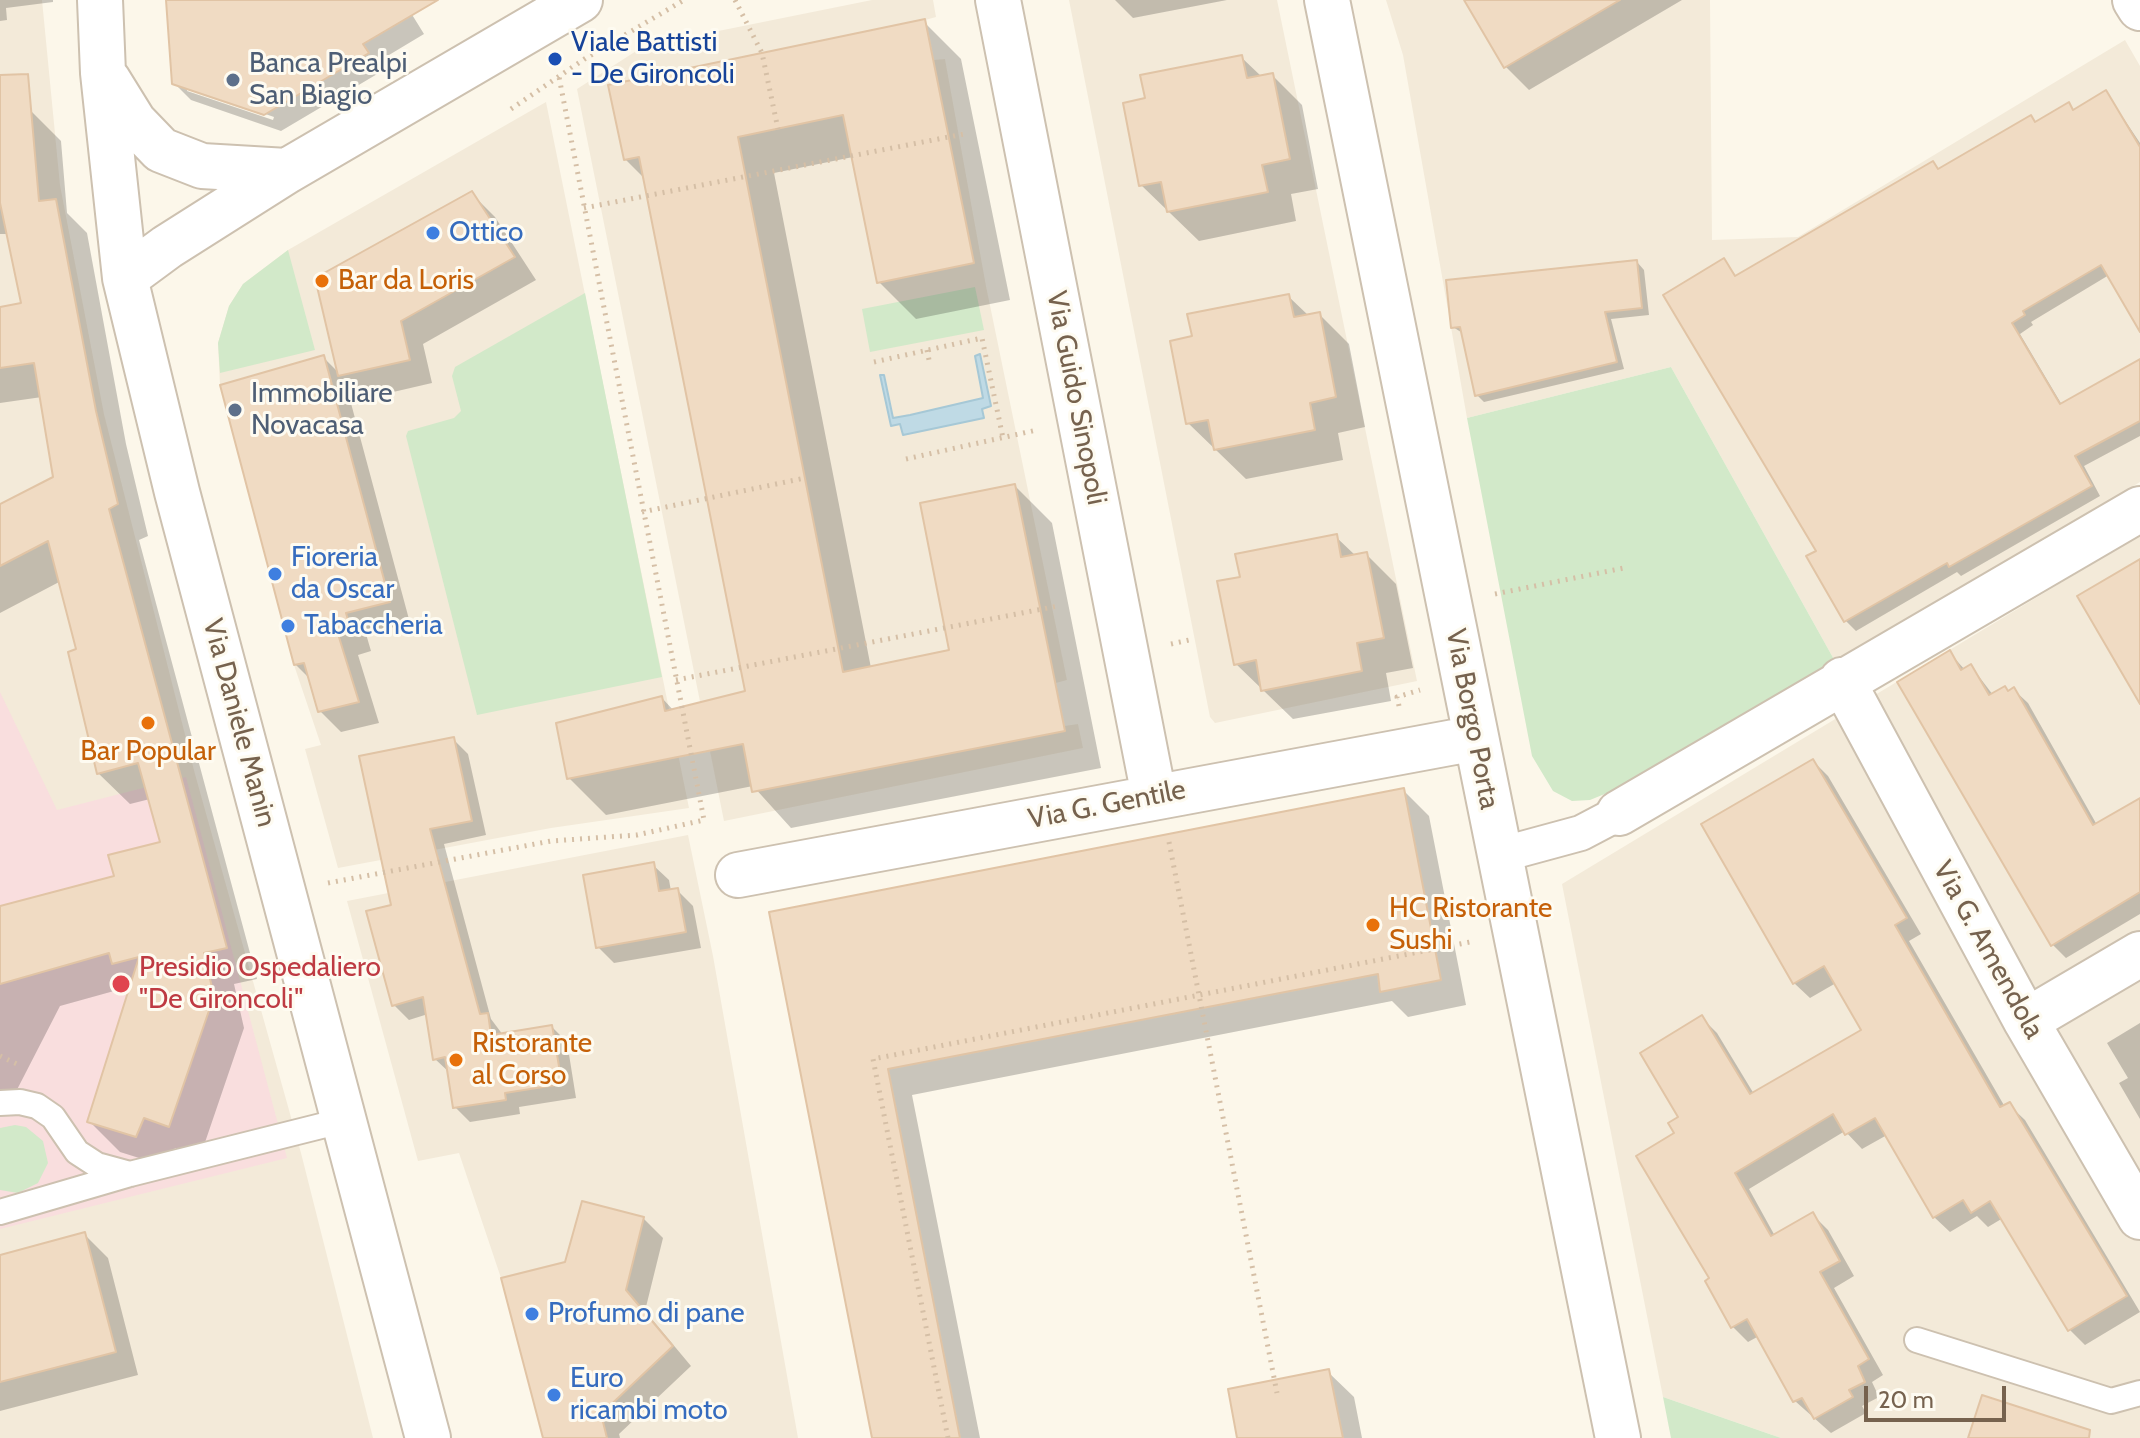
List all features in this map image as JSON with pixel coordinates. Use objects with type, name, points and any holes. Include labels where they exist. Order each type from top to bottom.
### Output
[{"type":"street","name":"Via Daniele Manin","points":[[100,0],[103,73],[125,278],[177,492],[428,1438]]},
{"type":"street","points":[[125,278],[167,247],[287,171],[580,0]]},
{"type":"street","name":"Via Guido Sinopoli","points":[[998,0],[1161,814]]},
{"type":"street","name":"Via Borgo Porta","points":[[1327,0],[1618,1438]]},
{"type":"street","points":[[2135,0],[2140,8]]},
{"type":"street","points":[[103,73],[134,122],[161,150],[202,166],[287,171]]},
{"type":"street","points":[[1500,855],[1581,833],[1619,813],[1842,680],[2140,509]]},
{"type":"street","name":"Via G. Amendola","points":[[1842,680],[2026,1021],[2140,1217]]},
{"type":"street","name":"Via G. Gentile","points":[[738,875],[1161,814],[1476,738]]},
{"type":"street","points":[[2026,1021],[2140,954]]},
{"type":"lane","points":[[0,1103],[20,1102],[37,1106],[53,1117],[77,1152],[97,1165],[130,1174]]},
{"type":"lane","points":[[0,1212],[130,1174],[345,1120]]},
{"type":"lane","points":[[1917,1340],[2111,1401],[2140,1393]]},
{"type":"path","points":[[511,109],[684,0]]},
{"type":"path","points":[[735,0],[762,53],[778,129]]},
{"type":"path","points":[[326,884],[551,841],[637,835],[704,820],[559,77]]},
{"type":"path","points":[[584,208],[964,134]]},
{"type":"path","points":[[874,362],[982,338],[1003,438]]},
{"type":"path","points":[[927,350],[930,365]]},
{"type":"path","points":[[906,459],[1081,420]]},
{"type":"path","points":[[642,512],[805,478]]},
{"type":"path","points":[[1487,596],[1624,568]]},
{"type":"path","points":[[676,680],[1058,606]]},
{"type":"path","points":[[1161,814],[1277,1393]]},
{"type":"path","points":[[948,1438],[873,1059],[1471,942]]},
{"type":"path","points":[[0,1056],[27,1069]]},
{"type":"shaded area","points":[[0,0],[42,0],[60,185],[104,414],[195,774],[301,1153],[373,1438],[0,1438]]},
{"type":"shaded area","points":[[872,0],[933,0],[936,17],[925,20],[933,60],[945,59],[986,286],[1067,680],[1056,683],[1064,726],[1078,724],[1083,748],[724,821],[577,89],[644,46]]},
{"type":"shaded area","points":[[1069,0],[1277,0],[1417,681],[1215,723],[1210,717]]},
{"type":"shaded area","points":[[1386,0],[1710,0],[1712,240],[1798,237],[2125,40],[2140,66],[2140,482],[1836,663],[1671,367],[1467,418],[1403,55]]},
{"type":"shaded area","points":[[546,102],[689,808],[551,828],[338,868],[305,749],[321,745],[294,665],[220,385],[218,343],[229,306],[243,284],[288,250]]},
{"type":"shaded area","points":[[2140,535],[2140,1438],[1781,1438],[1663,1397],[1562,884]]},
{"type":"shaded area","name":"Presidio Ospedaliero \"De Gironcoli\"","points":[[0,692],[57,810],[186,777],[287,1158],[0,1229]]},
{"type":"shaded area","points":[[688,835],[713,956],[798,1438],[543,1438],[501,1278],[459,1153],[418,1161],[347,901]]},
{"type":"green space","points":[[288,250],[315,350],[220,373],[218,343],[229,306],[243,284]]},
{"type":"green space","points":[[975,287],[984,330],[870,352],[862,309]]},
{"type":"green space","points":[[585,293],[662,677],[477,715],[406,436],[408,431],[454,418],[461,411],[452,376],[455,367]]},
{"type":"green space","points":[[1671,367],[1836,663],[1612,791],[1590,800],[1572,801],[1553,791],[1532,756],[1467,418]]},
{"type":"green space","points":[[15,1125],[26,1127],[43,1141],[48,1163],[38,1183],[18,1193],[0,1190],[0,1128]]},
{"type":"green space","points":[[1663,1397],[1781,1438],[1671,1438]]},
{"type":"water","points":[[980,354],[991,406],[982,409],[984,418],[903,435],[900,424],[891,426],[880,375],[884,375],[893,418],[910,415],[983,398],[975,356]]},
{"type":"building","points":[[166,0],[438,0],[363,44],[369,53],[264,115],[172,84]]},
{"type":"building","points":[[1464,0],[1620,0],[1504,68]]},
{"type":"building","points":[[925,19],[974,263],[877,283],[843,115],[738,137],[843,672],[949,650],[920,503],[1015,484],[1065,731],[752,792],[743,744],[567,779],[556,723],[662,696],[665,711],[745,691],[639,157],[624,160],[608,85]]},
{"type":"building","points":[[1242,55],[1247,78],[1273,73],[1290,159],[1262,165],[1268,192],[1167,212],[1161,182],[1139,186],[1123,103],[1145,98],[1140,75]]},
{"type":"building","points":[[28,74],[39,201],[56,199],[96,411],[118,504],[109,509],[227,948],[204,953],[214,996],[169,1127],[144,1118],[136,1137],[87,1122],[139,957],[112,964],[109,953],[0,984],[0,906],[114,876],[108,855],[160,842],[138,763],[97,774],[68,652],[76,649],[48,541],[0,566],[0,504],[53,477],[34,363],[0,368],[0,307],[21,303],[0,203],[0,75]]},
{"type":"building","points":[[2106,90],[2140,147],[2140,332],[2101,265],[2023,311],[2025,315],[2012,323],[2060,404],[2140,359],[2140,421],[2075,456],[2092,486],[1844,622],[1806,556],[1816,551],[1663,295],[1724,258],[1735,276],[1933,161],[1938,169],[2031,115],[2035,122],[2069,102],[2073,110]]},
{"type":"building","points":[[472,191],[515,257],[401,321],[410,360],[338,376],[315,278]]},
{"type":"building","points":[[1637,260],[1642,308],[1605,312],[1617,362],[1475,396],[1460,327],[1451,328],[1446,280]]},
{"type":"building","points":[[1289,294],[1294,317],[1320,312],[1336,397],[1310,403],[1315,430],[1214,450],[1208,420],[1186,424],[1170,341],[1192,336],[1187,314]]},
{"type":"building","points":[[324,355],[390,602],[346,613],[351,630],[338,634],[359,702],[318,712],[304,663],[294,665],[220,385]]},
{"type":"building","points":[[1337,534],[1341,557],[1367,552],[1384,638],[1357,643],[1362,671],[1261,691],[1256,660],[1234,665],[1217,581],[1240,577],[1235,554]]},
{"type":"building","points":[[2140,559],[2140,704],[2077,596]]},
{"type":"building","points":[[1950,650],[1961,670],[1971,664],[1989,695],[2005,686],[2008,691],[2014,687],[2093,825],[2140,798],[2140,892],[2051,946],[1897,682]]},
{"type":"building","points":[[454,737],[472,821],[430,829],[480,1014],[488,1013],[491,1035],[552,1025],[562,1084],[505,1093],[506,1100],[453,1108],[445,1057],[433,1060],[423,997],[392,1006],[366,911],[391,905],[359,756]]},
{"type":"building","points":[[1813,759],[1907,918],[1895,925],[2000,1107],[2010,1102],[2127,1296],[2068,1331],[1990,1201],[1971,1213],[1963,1200],[1933,1218],[1875,1118],[1845,1135],[1833,1114],[1735,1173],[1771,1236],[1813,1212],[1840,1261],[1820,1272],[1869,1359],[1858,1366],[1865,1382],[1849,1390],[1853,1397],[1814,1419],[1802,1398],[1793,1402],[1747,1319],[1731,1328],[1705,1281],[1709,1278],[1636,1156],[1674,1133],[1668,1123],[1678,1117],[1640,1053],[1702,1015],[1750,1094],[1861,1030],[1824,966],[1793,984],[1701,824]]},
{"type":"building","points":[[1404,788],[1441,980],[1380,992],[1378,974],[888,1069],[960,1438],[872,1438],[769,912]]},
{"type":"building","points":[[654,862],[659,891],[678,888],[686,932],[596,948],[583,875]]},
{"type":"building","points":[[582,1201],[644,1217],[626,1290],[673,1346],[601,1414],[607,1438],[543,1438],[501,1278],[565,1262]]},
{"type":"building","points":[[85,1232],[116,1352],[0,1382],[0,1255]]},
{"type":"building","points":[[1329,1369],[1343,1438],[1237,1438],[1228,1389]]},
{"type":"building","points":[[1982,1395],[2090,1430],[2089,1438],[1968,1438]]},
{"type":"place","name":"Viale Battisti - De Gironcoli","points":[[555,59]]},
{"type":"place","name":"Banca Prealpi San Biagio","points":[[233,80]]},
{"type":"place","name":"Ottico","points":[[433,233]]},
{"type":"place","name":"Bar da Loris","points":[[322,281]]},
{"type":"place","name":"Immobiliare Novacasa","points":[[235,410]]},
{"type":"place","name":"Fioreria da Oscar","points":[[275,574]]},
{"type":"place","name":"Tabaccheria","points":[[288,626]]},
{"type":"place","name":"Bar Popular","points":[[148,723]]},
{"type":"place","name":"HC Ristorante Sushi","points":[[1373,925]]},
{"type":"place","name":"Presidio Ospedaliero \"De Gironcoli\"","points":[[121,984]]},
{"type":"place","name":"Ristorante al Corso","points":[[456,1060]]},
{"type":"place","name":"Profumo di pane","points":[[532,1314]]},
{"type":"place","name":"Euro ricambi moto","points":[[554,1395]]}]
